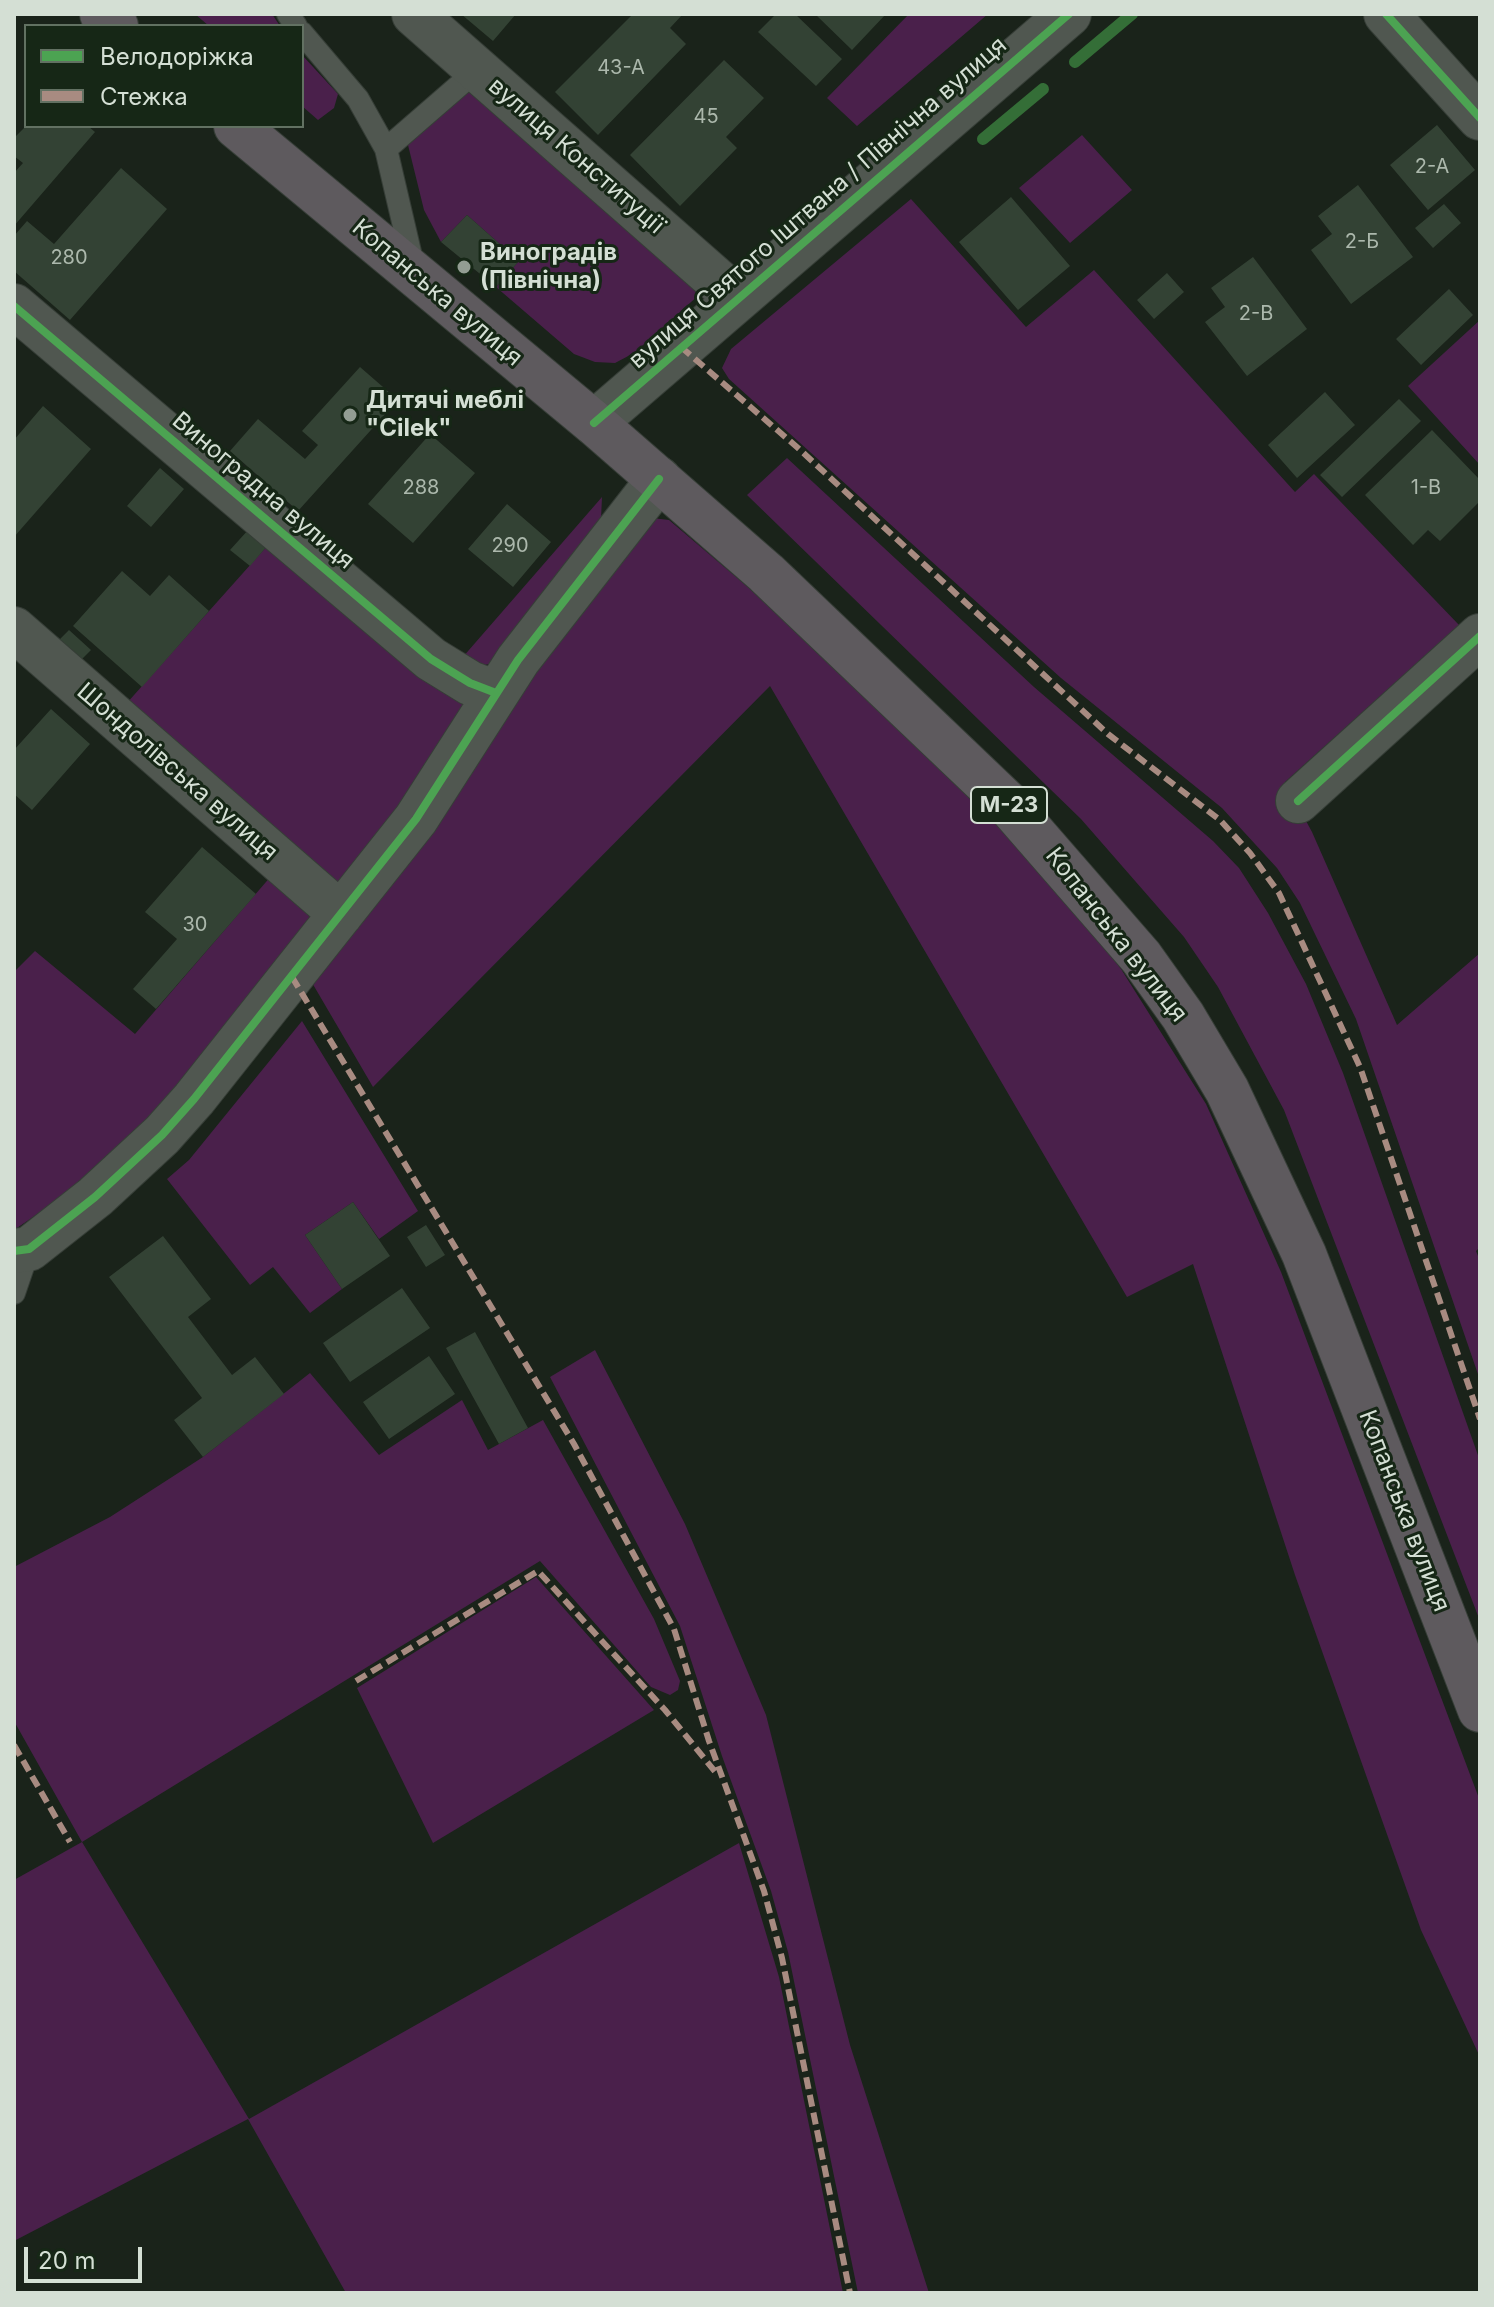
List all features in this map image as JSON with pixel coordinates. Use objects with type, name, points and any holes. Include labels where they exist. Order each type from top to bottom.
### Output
[{"type":"highway","name":"Копанська вулиця","points":[[238,128],[594,423],[848,649],[1007,803],[1122,934],[1183,1016],[1227,1090],[1304,1254],[1480,1710]]},
{"type":"street","name":"вулиця Конституції","points":[[414,14],[737,298]]},
{"type":"street","name":"вулиця Святого Іштвана / Північна вулиця","points":[[594,423],[1069,14]]},
{"type":"street","points":[[1386,14],[1480,118]]},
{"type":"street","name":"Виноградна вулиця","points":[[14,306],[431,659],[460,678],[496,693]]},
{"type":"street","points":[[21,1250],[95,1197],[162,1135],[226,1061],[416,819],[496,693],[659,479]]},
{"type":"street","name":"Шондолівська вулиця","points":[[14,629],[341,914]]},
{"type":"street","points":[[1298,801],[1480,636]]},
{"type":"lane","points":[[304,35],[358,99],[386,149],[416,275]]},
{"type":"lane","points":[[386,149],[477,70]]},
{"type":"lane","points":[[14,1293],[21,1250]]},
{"type":"shaded area","points":[[195,14],[272,14],[279,24],[207,24]]},
{"type":"shaded area","points":[[909,14],[988,14],[857,126],[827,98]]},
{"type":"shaded area","points":[[304,57],[338,94],[334,108],[318,120],[304,108]]},
{"type":"shaded area","points":[[471,87],[700,294],[634,353],[615,363],[595,362],[574,354],[496,287],[519,261],[467,215],[441,242],[424,210],[408,145]]},
{"type":"shaded area","points":[[1082,135],[1132,190],[1070,243],[1019,188]]},
{"type":"shaded area","points":[[911,199],[1026,327],[1094,270],[1295,492],[1314,474],[1459,625],[1285,782],[1312,832],[1397,1025],[1480,953],[1480,1247],[1476,1251],[1480,1261],[1480,1380],[1356,1019],[1300,903],[1277,868],[1222,808],[1061,678],[729,379],[722,368],[731,349]]},
{"type":"shaded area","points":[[1480,320],[1480,465],[1408,386]]},
{"type":"shaded area","points":[[787,458],[1034,687],[1213,841],[1239,868],[1268,913],[1306,984],[1343,1073],[1480,1461],[1480,1621],[1284,1110],[1218,987],[1184,937],[1081,819],[747,495]]},
{"type":"shaded area","points":[[602,497],[601,519],[495,663],[484,665],[462,658]]},
{"type":"shaded area","points":[[652,518],[669,520],[749,588],[935,760],[1059,888],[1121,969],[1206,1104],[1281,1272],[1480,1801],[1480,2057],[1421,1930],[1295,1575],[1193,1264],[1127,1297],[770,686],[373,1087],[311,981],[523,679]]},
{"type":"shaded area","points":[[268,545],[436,687],[469,705],[433,765],[339,890],[126,704]]},
{"type":"shaded area","points":[[272,875],[318,915],[151,1120],[84,1182],[14,1230],[14,972],[35,951],[135,1034]]},
{"type":"shaded area","points":[[302,1021],[418,1211],[379,1239],[353,1202],[305,1235],[342,1289],[310,1313],[273,1267],[250,1285],[167,1179],[189,1160]]},
{"type":"shaded area","points":[[595,1350],[685,1524],[766,1715],[850,2045],[929,2293],[858,2293],[788,1952],[771,1891],[722,1756],[680,1626],[550,1377]]},
{"type":"shaded area","points":[[310,1373],[379,1455],[462,1400],[488,1450],[543,1420],[654,1619],[680,1681],[678,1690],[670,1695],[651,1687],[540,1561],[82,1842],[14,1721],[14,1567],[110,1517],[203,1457]]},
{"type":"shaded area","points":[[536,1577],[654,1710],[433,1843],[357,1688]]},
{"type":"shaded area","points":[[82,1842],[249,2119],[739,1843],[779,1977],[843,2293],[346,2293],[248,2119],[14,2241],[14,1880]]},
{"type":"building","points":[[461,14],[516,14],[493,41]]},
{"type":"building","points":[[633,14],[683,14],[670,28],[686,44],[598,135],[555,92]]},
{"type":"building","points":[[776,14],[795,14],[842,59],[816,86],[758,32]]},
{"type":"building","points":[[815,14],[886,14],[852,50]]},
{"type":"building","points":[[724,60],[764,98],[726,137],[737,148],[680,206],[630,155]]},
{"type":"building","points":[[1437,125],[1475,170],[1428,210],[1390,165]]},
{"type":"building","points":[[24,128],[90,128],[95,132],[14,226],[14,173],[23,163],[14,156],[14,138]]},
{"type":"building","points":[[121,168],[167,209],[70,320],[14,271],[14,236],[27,221],[54,244]]},
{"type":"building","points":[[1358,185],[1413,257],[1351,304],[1311,250],[1332,234],[1318,216]]},
{"type":"building","points":[[1011,197],[1070,266],[1018,310],[959,242]]},
{"type":"building","points":[[1444,204],[1461,223],[1433,248],[1415,228]]},
{"type":"building","points":[[467,215],[519,261],[496,287],[441,242]]},
{"type":"building","points":[[1253,257],[1307,329],[1247,376],[1205,322],[1225,307],[1211,288]]},
{"type":"building","points":[[1167,273],[1184,292],[1154,319],[1137,300]]},
{"type":"building","points":[[1449,289],[1473,315],[1421,365],[1396,339]]},
{"type":"building","points":[[360,367],[398,400],[298,511],[230,451],[258,419],[305,459],[318,445],[302,431]]},
{"type":"building","points":[[1325,392],[1355,425],[1297,478],[1268,445]]},
{"type":"building","points":[[1399,399],[1421,421],[1342,497],[1320,475]]},
{"type":"building","points":[[43,406],[91,449],[14,537],[14,440]]},
{"type":"building","points":[[1432,430],[1480,480],[1480,501],[1440,541],[1428,530],[1413,545],[1365,495]]},
{"type":"building","points":[[430,434],[475,473],[413,543],[368,504]]},
{"type":"building","points":[[160,468],[184,489],[151,527],[127,506]]},
{"type":"building","points":[[507,504],[551,542],[513,587],[468,549]]},
{"type":"building","points":[[249,529],[268,545],[250,566],[230,550]]},
{"type":"building","points":[[122,571],[150,596],[169,575],[209,611],[142,687],[73,626]]},
{"type":"building","points":[[69,630],[91,650],[76,665],[54,645]]},
{"type":"building","points":[[51,709],[90,744],[32,810],[14,794],[14,750]]},
{"type":"building","points":[[202,847],[256,894],[156,1009],[133,989],[177,939],[145,912]]},
{"type":"building","points":[[353,1202],[390,1256],[342,1289],[305,1235]]},
{"type":"building","points":[[426,1225],[445,1255],[426,1267],[407,1237]]},
{"type":"building","points":[[163,1236],[211,1299],[188,1317],[232,1375],[255,1357],[284,1394],[203,1457],[174,1420],[202,1398],[109,1277]]},
{"type":"building","points":[[402,1288],[430,1328],[350,1382],[323,1343]]},
{"type":"building","points":[[475,1332],[528,1428],[499,1444],[446,1348]]},
{"type":"building","points":[[429,1356],[455,1394],[389,1439],[363,1402]]},
{"type":"waterway","points":[[1075,62],[1132,14]]},
{"type":"waterway","points":[[983,139],[1043,89]]},
{"type":"marked path","points":[[681,347],[798,448],[1108,734],[1220,820],[1250,853],[1279,893],[1360,1067],[1480,1419]]},
{"type":"marked path","points":[[292,977],[574,1444],[674,1629],[709,1741],[764,1891],[782,1958],[850,2293]]},
{"type":"marked path","points":[[356,1681],[538,1571],[665,1710],[717,1774]]},
{"type":"marked path","points":[[14,1745],[70,1842]]},
{"type":"cycle path","points":[[594,423],[1069,14]]},
{"type":"cycle path","points":[[1386,14],[1480,118]]},
{"type":"cycle path","points":[[14,306],[431,659],[470,683],[496,693]]},
{"type":"cycle path","points":[[14,1251],[29,1249],[95,1197],[162,1135],[194,1099],[416,819],[518,660],[659,479]]},
{"type":"cycle path","points":[[1298,801],[1480,636]]},
{"type":"place","name":"Виноградів (Північна)","points":[[464,267]]},
{"type":"place","name":"Дитячі меблі \"Cilek\"","points":[[350,415]]}]
